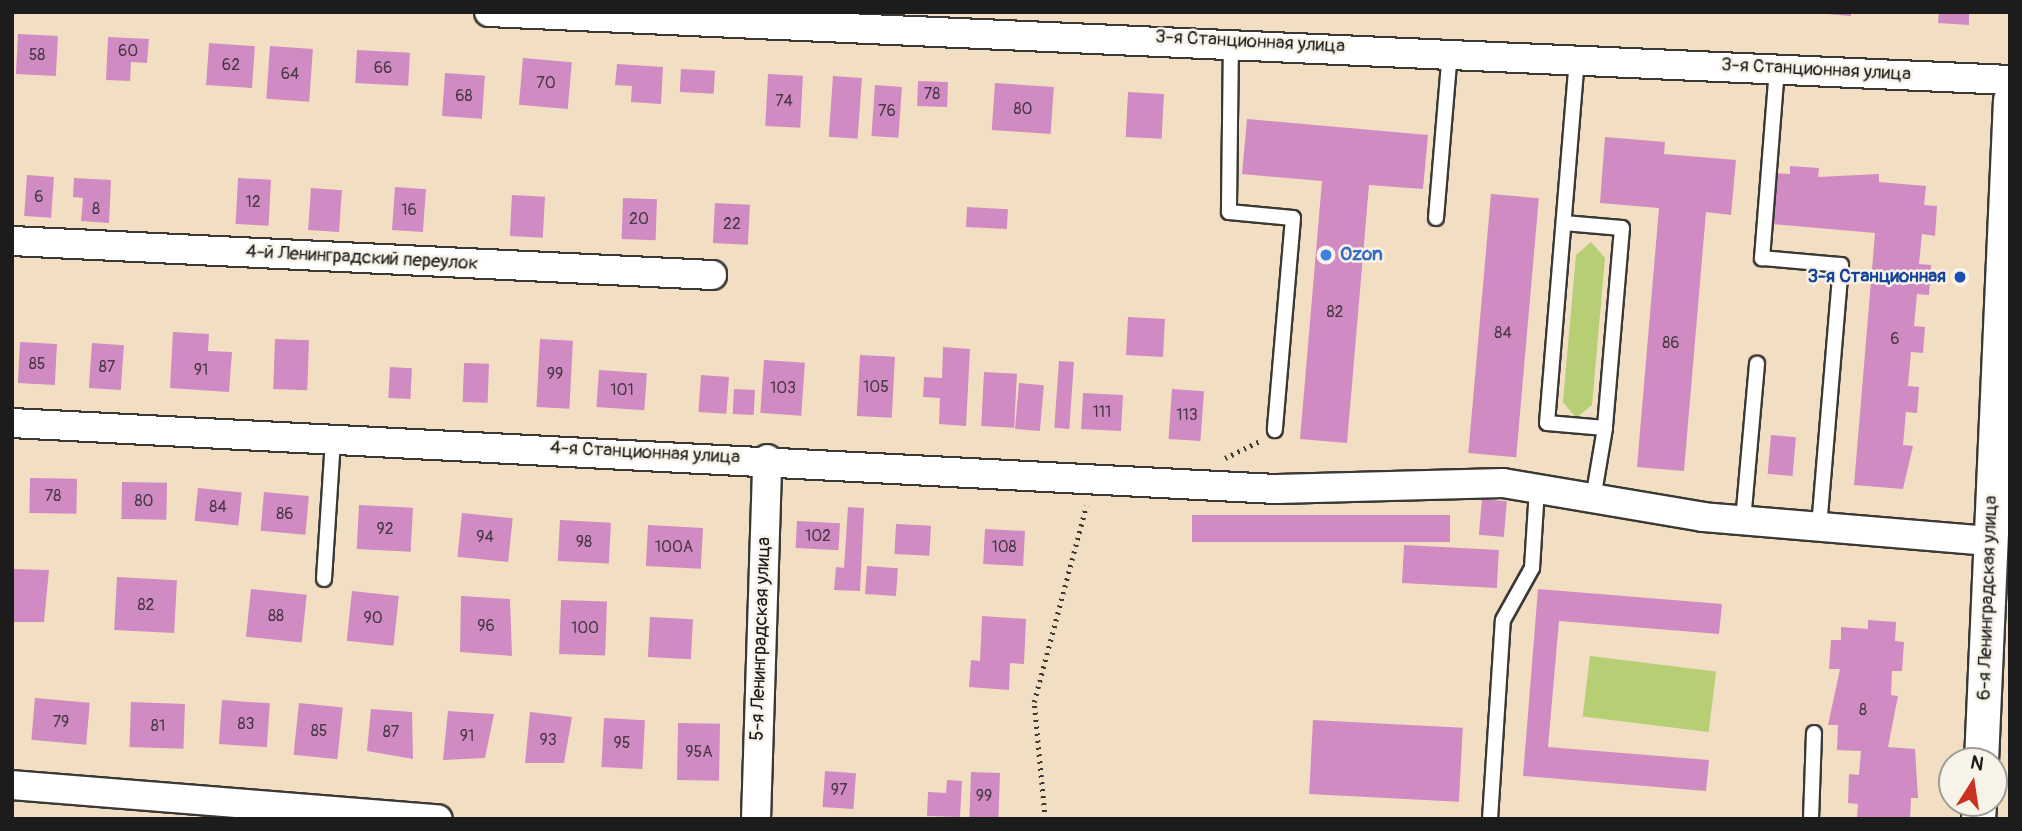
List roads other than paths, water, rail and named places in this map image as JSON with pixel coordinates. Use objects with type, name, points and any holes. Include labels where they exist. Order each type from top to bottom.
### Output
[{"type":"street","name":"3-я Станционная улица","points":[[489,12],[663,16],[1231,41],[2010,80]]},
{"type":"street","name":"6-я Ленинградская улица","points":[[1982,747],[1996,554],[2010,100]]},
{"type":"street","name":"4-й Ленинградский переулок","points":[[12,241],[712,275]]},
{"type":"street","name":"4-я Станционная улица","points":[[12,423],[766,458],[1277,489],[1503,484],[1743,521],[1819,527],[1996,554]]},
{"type":"street","name":"5-я Ленинградская улица","points":[[756,819],[766,458]]},
{"type":"street","points":[[12,785],[438,819]]},
{"type":"lane","points":[[1231,41],[1229,212],[1293,218],[1275,430]]},
{"type":"lane","points":[[1436,218],[1450,52]]},
{"type":"lane","points":[[1577,58],[1547,423],[1605,428]]},
{"type":"lane","points":[[1777,68],[1762,258],[1841,265],[1819,527]]},
{"type":"lane","points":[[1564,223],[1622,228],[1605,428],[1593,499]]},
{"type":"lane","points":[[1743,521],[1756,364]]},
{"type":"lane","points":[[324,579],[333,438]]},
{"type":"lane","points":[[1490,819],[1503,621],[1532,568],[1537,489]]},
{"type":"lane","points":[[1811,819],[1814,733]]},
{"type":"place","name":"Ozon","points":[[1326,255]]},
{"type":"place","name":"3-я Станционная","points":[[1960,277]]}]
